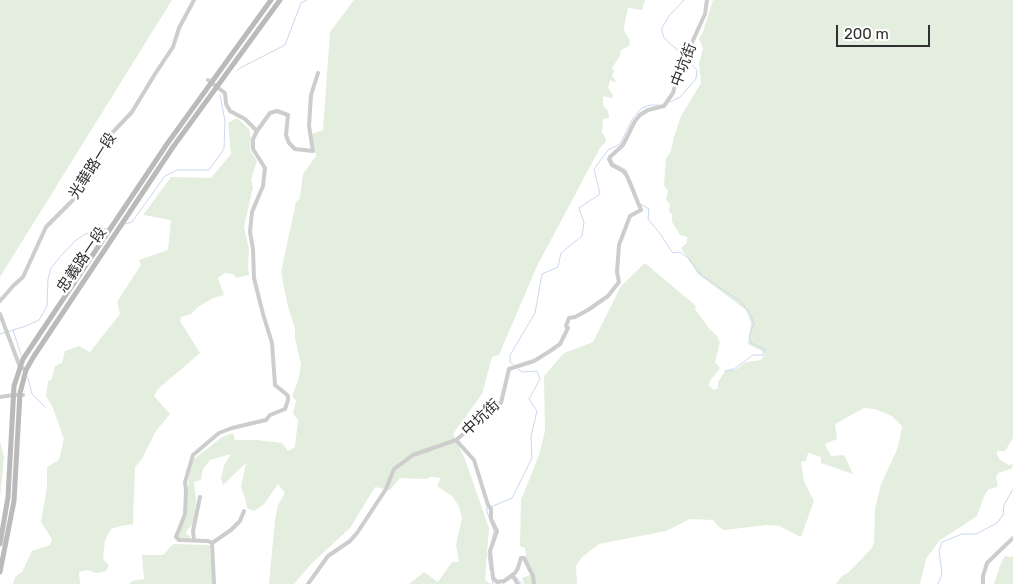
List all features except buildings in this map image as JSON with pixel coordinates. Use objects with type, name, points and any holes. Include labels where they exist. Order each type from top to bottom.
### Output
[{"type":"main road","name":"忠義路一段","points":[[0,544],[6,533],[13,395],[20,367],[27,353],[126,202],[209,81],[271,0]]},
{"type":"main road","name":"忠義路一段","points":[[0,572],[15,482],[21,395],[26,370],[188,124],[280,0]]},
{"type":"main road","points":[[126,202],[134,208]]},
{"type":"street","name":"光華路一段","points":[[0,301],[23,277],[46,227],[74,199],[112,133],[132,112],[173,47],[179,28],[194,0]]},
{"type":"street","name":"中坑街","points":[[308,584],[322,562],[350,541],[386,489],[390,474],[394,469],[413,456],[456,440],[473,426],[483,412],[501,403],[509,369],[534,361],[560,344],[568,328],[566,326],[570,318],[575,318],[608,296],[620,282],[617,272],[619,245],[630,216],[641,210],[626,176],[623,171],[612,165],[609,159],[610,155],[623,146],[640,115],[665,104],[675,89],[679,71],[702,21],[707,0]]},
{"type":"street","points":[[244,511],[240,521],[231,530],[212,543],[179,540],[176,538],[185,514],[185,482],[193,455],[219,433],[266,420],[270,415],[285,409],[288,400],[288,396],[275,385],[272,343],[255,287],[250,232],[252,212],[263,186],[265,168],[253,149],[253,139],[270,113],[282,112],[288,115],[286,135],[289,143],[295,149],[313,152],[309,126],[311,95],[318,73]]},
{"type":"street","points":[[209,81],[225,93],[226,104],[230,111],[245,119],[257,131]]},
{"type":"street","points":[[0,314],[20,367],[26,370]]},
{"type":"street","points":[[0,397],[21,395]]},
{"type":"street","points":[[456,440],[474,460],[488,505],[492,509],[491,519],[497,531],[490,550],[493,578],[497,582],[502,582],[514,577],[521,558],[524,558],[533,576],[534,584]]},
{"type":"street","points":[[194,540],[193,531],[200,497]]},
{"type":"street","points":[[983,584],[987,562],[1013,538]]},
{"type":"street","points":[[212,543],[214,584]]},
{"type":"street","points":[[514,577],[518,584]]},
{"type":"green space","points":[[0,0],[172,0],[0,277]]},
{"type":"green space","points":[[354,0],[645,0],[642,10],[628,8],[624,27],[625,33],[630,40],[629,46],[621,50],[620,56],[612,68],[614,71],[612,76],[617,83],[610,80],[608,88],[613,95],[612,98],[603,96],[603,105],[608,111],[609,118],[603,119],[602,133],[606,142],[600,148],[537,266],[499,355],[492,357],[482,394],[453,434],[465,459],[489,528],[485,580],[490,584],[409,584],[424,572],[438,582],[452,562],[459,562],[456,545],[462,518],[459,506],[452,496],[437,486],[441,478],[400,478],[390,490],[375,487],[350,528],[311,564],[294,584],[269,584],[275,519],[278,505],[285,493],[278,484],[264,504],[254,511],[247,508],[241,487],[246,463],[223,485],[221,478],[224,465],[231,454],[210,460],[203,469],[201,480],[194,482],[196,500],[194,523],[187,530],[186,534],[190,536],[189,540],[179,539],[178,533],[186,514],[189,474],[194,459],[222,437],[233,433],[235,440],[282,443],[288,451],[295,447],[298,420],[293,414],[296,401],[292,396],[298,381],[301,364],[295,338],[295,328],[288,307],[281,272],[296,202],[300,198],[303,174],[316,156],[312,134],[323,130],[330,32]]},
{"type":"green space","points":[[713,0],[1013,0],[1013,438],[1005,451],[997,451],[997,454],[1000,460],[1009,465],[1013,464],[1013,466],[1011,469],[998,473],[996,478],[998,485],[989,489],[985,494],[977,516],[939,541],[926,559],[920,584],[836,584],[871,549],[874,543],[875,509],[881,484],[897,450],[902,426],[892,416],[875,409],[864,408],[835,424],[837,439],[825,444],[831,456],[844,455],[853,474],[821,463],[821,457],[808,453],[806,461],[801,462],[804,481],[814,501],[801,537],[779,526],[767,525],[724,530],[713,520],[690,519],[666,531],[599,544],[582,557],[576,566],[577,584],[524,584],[522,578],[530,575],[531,567],[526,558],[525,548],[520,546],[521,500],[539,455],[545,431],[544,376],[564,353],[593,342],[621,286],[645,263],[696,306],[695,309],[720,342],[715,362],[720,368],[710,381],[709,386],[714,390],[718,388],[718,382],[726,370],[735,370],[746,362],[761,360],[765,353],[748,344],[751,323],[746,310],[698,274],[681,248],[687,243],[687,237],[680,235],[672,222],[672,214],[669,211],[670,204],[666,200],[668,191],[664,186],[666,158],[671,151],[681,116],[701,83],[699,64],[703,48],[699,39]]},
{"type":"green space","points":[[237,118],[249,129],[251,139],[250,150],[257,161],[251,180],[253,187],[244,227],[249,249],[249,275],[236,278],[233,274],[225,273],[218,278],[224,295],[213,298],[198,307],[191,314],[181,317],[180,321],[200,353],[158,389],[154,396],[170,414],[156,431],[142,459],[135,467],[133,524],[111,529],[105,540],[103,559],[109,565],[106,571],[97,573],[87,570],[79,572],[80,584],[13,584],[15,577],[22,572],[32,551],[50,545],[52,539],[41,522],[47,487],[47,467],[59,460],[64,439],[53,408],[46,396],[48,381],[51,380],[55,366],[62,363],[65,351],[79,346],[90,352],[120,314],[117,302],[141,265],[139,260],[168,250],[171,220],[143,215],[171,177],[211,178],[231,154],[228,123]]},
{"type":"green space","points":[[0,441],[4,457],[0,498]]},
{"type":"green space","points":[[173,544],[210,545],[212,584],[129,584],[132,581],[144,579],[142,555],[163,555]]},
{"type":"green space","points":[[1005,556],[1013,556],[1013,584],[994,584],[1001,563]]},
{"type":"waterway","points":[[237,71],[285,45],[301,3],[307,0]]},
{"type":"waterway","points":[[670,102],[680,97],[696,79],[697,70],[664,38],[662,31],[669,16],[684,0]]},
{"type":"waterway","points":[[125,224],[132,222],[165,176],[177,170],[209,170],[224,149],[225,121],[220,95]]},
{"type":"waterway","points":[[515,366],[510,362],[510,355],[535,313],[542,274],[558,267],[561,253],[582,236],[584,223],[579,208],[600,194],[594,169],[608,150],[620,144],[633,118],[642,108],[650,105],[659,105]]},
{"type":"waterway","points":[[611,158],[613,163],[626,170],[628,175]]},
{"type":"waterway","points":[[631,181],[636,194]]},
{"type":"waterway","points":[[640,204],[649,209],[648,219],[673,253],[680,252],[688,258],[701,275],[740,301],[749,312],[754,323],[749,338],[751,343],[765,349],[763,355],[753,355],[734,369],[725,371]]},
{"type":"waterway","points":[[0,334],[39,320],[47,306],[48,279],[51,268],[75,241],[85,234],[109,228]]},
{"type":"waterway","points":[[13,330],[21,355]]},
{"type":"waterway","points":[[492,541],[494,531],[486,509],[512,498],[532,458],[531,436],[537,411],[529,399],[540,379],[537,371],[522,372],[518,369]]},
{"type":"waterway","points":[[28,378],[32,394],[45,407]]},
{"type":"waterway","points":[[938,584],[942,574],[939,550],[942,542],[962,534],[976,534],[997,523],[1003,515],[1004,505],[1013,489]]},
{"type":"waterway","points":[[488,554],[490,570]]},
{"type":"waterway","points":[[516,577],[522,584]]},
{"type":"waterway","points":[[503,584],[512,578]]},
{"type":"waterway","points":[[492,579],[493,584]]}]
